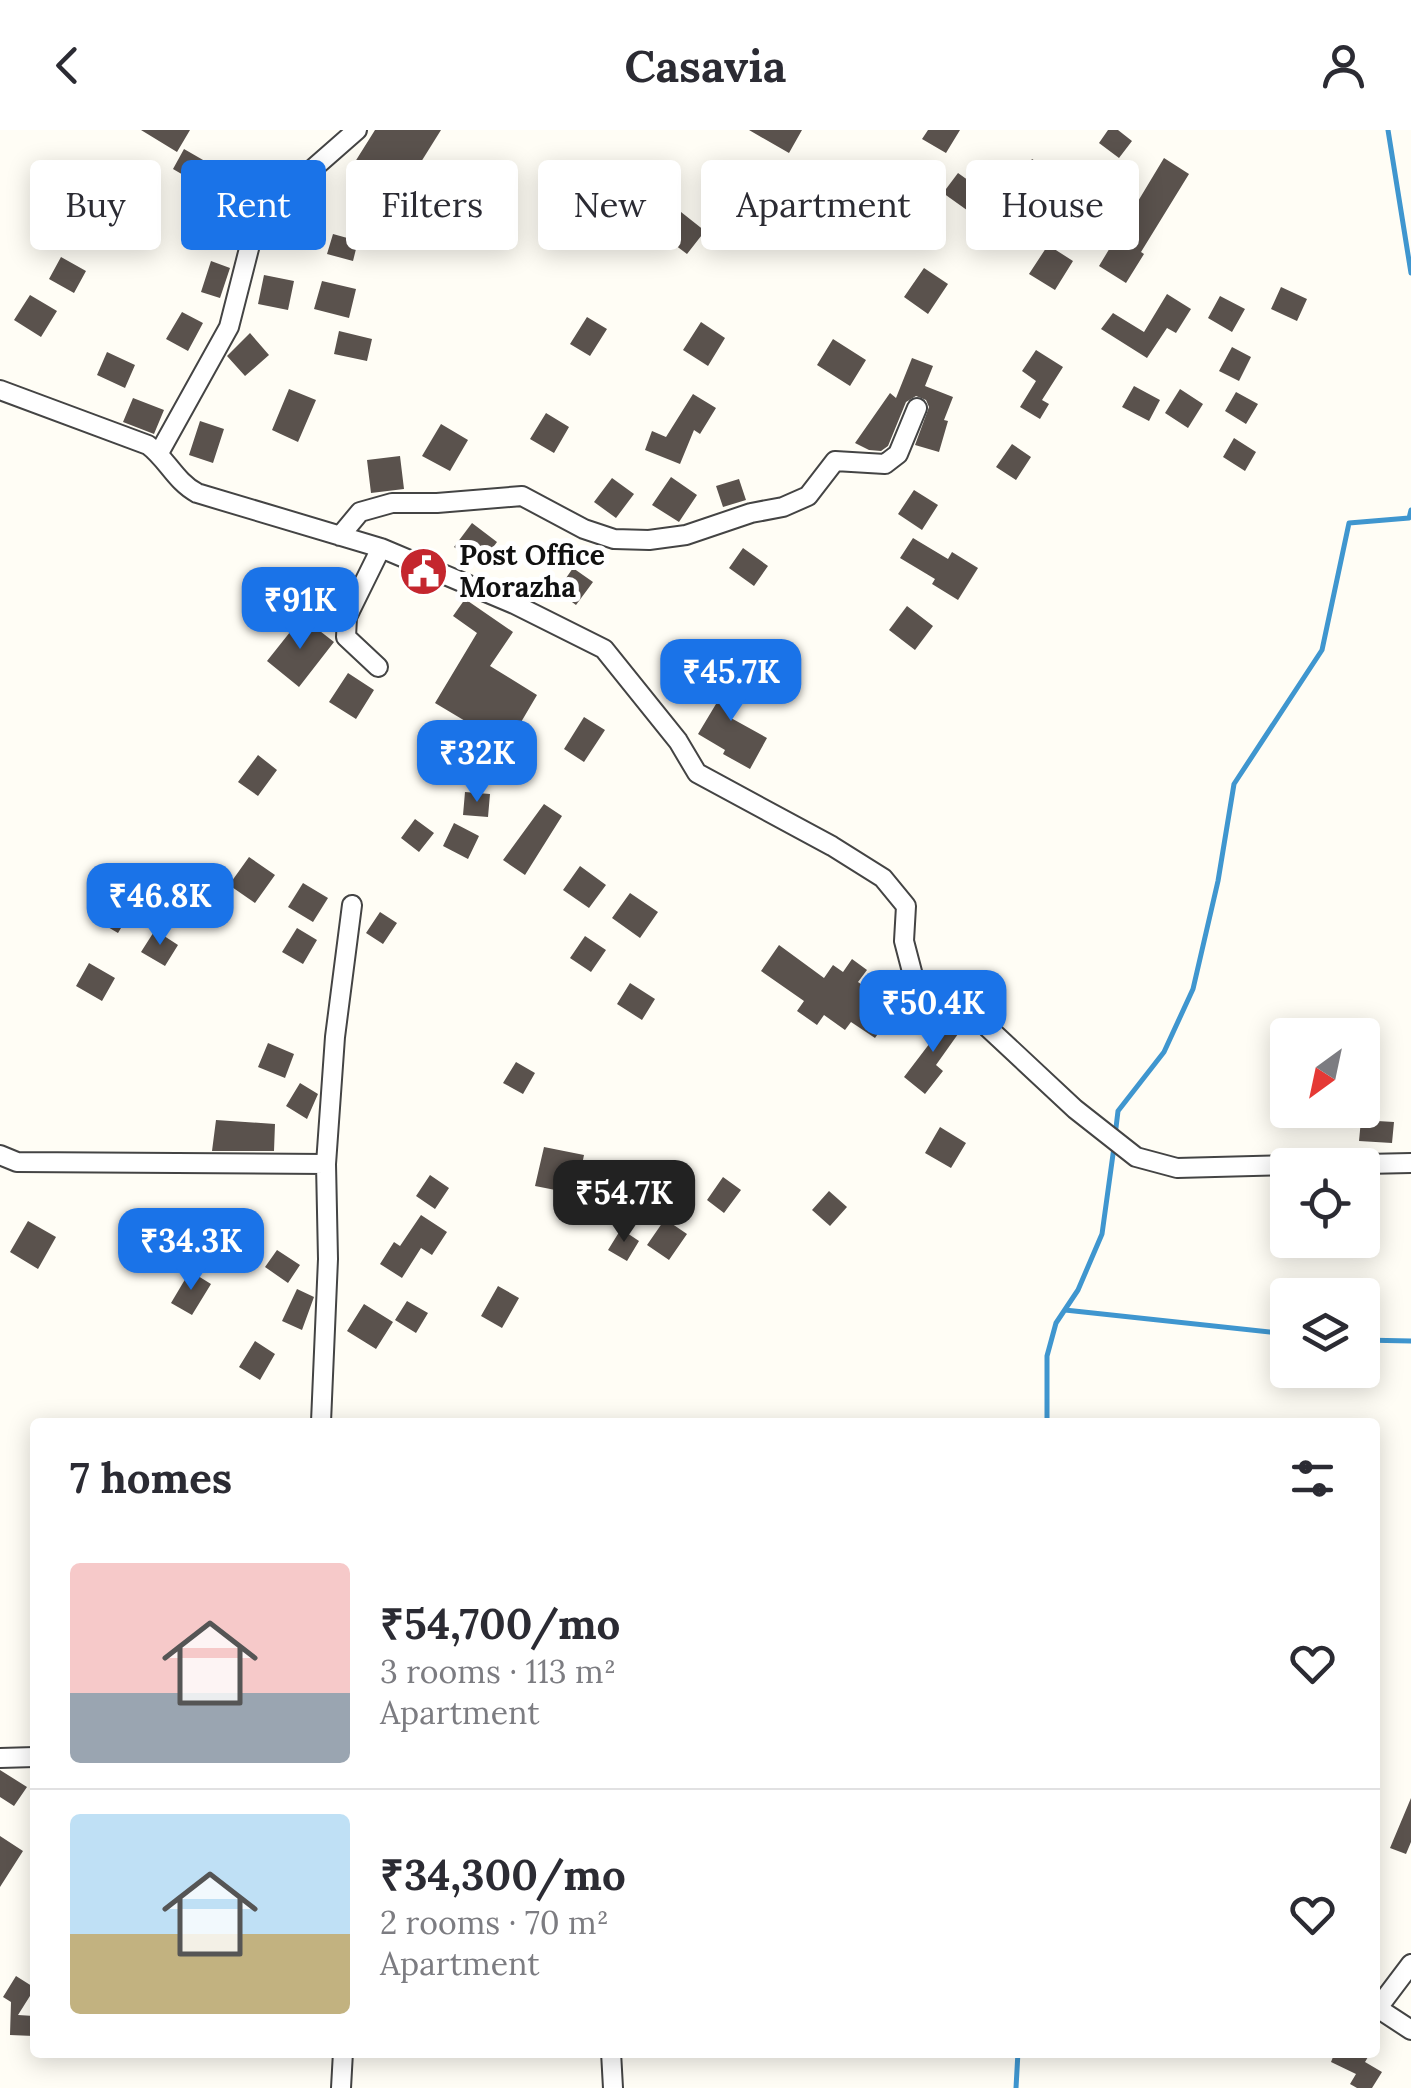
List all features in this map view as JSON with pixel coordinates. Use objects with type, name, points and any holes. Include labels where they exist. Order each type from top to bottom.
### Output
[{"type":"street","points":[[159,453],[229,327],[254,232],[268,201],[300,180],[357,130]]},
{"type":"street","points":[[0,390],[148,444],[174,476],[197,494],[381,548],[514,604],[604,649],[678,740],[697,773],[883,878],[906,906],[904,942],[916,987],[985,1025],[1074,1109],[1136,1156],[1177,1168],[1270,1165]]},
{"type":"street","points":[[340,536],[360,512],[392,502],[436,503],[522,496],[584,529],[614,540],[686,536],[808,496],[835,461],[885,464],[898,454],[917,408]]},
{"type":"street","points":[[378,667],[346,636],[347,616],[381,548]]},
{"type":"street","points":[[321,1418],[328,1259],[326,1164],[335,1037],[352,904]]},
{"type":"street","points":[[0,1155],[17,1162],[326,1164]]},
{"type":"street","points":[[1380,1163],[1411,1162]]},
{"type":"street","points":[[0,1758],[30,1757]]},
{"type":"street","points":[[1411,1964],[1380,2005],[1382,2011],[1411,2030]]},
{"type":"street","points":[[342,2088],[343,2058]]},
{"type":"street","points":[[612,2058],[614,2088]]},
{"type":"building","points":[[141,130],[190,130],[177,152]]},
{"type":"building","points":[[375,130],[441,130],[422,160],[356,160]]},
{"type":"building","points":[[749,130],[802,130],[789,153]]},
{"type":"building","points":[[928,130],[960,130],[946,153],[922,139]]},
{"type":"building","points":[[1108,130],[1118,130],[1132,141],[1119,158],[1099,143]]},
{"type":"building","points":[[184,149],[203,160],[181,160],[181,174],[173,169]]},
{"type":"building","points":[[1164,158],[1189,174],[1126,283],[1099,266],[1109,250],[1139,250],[1139,200]]},
{"type":"building","points":[[958,173],[966,179],[966,209],[946,195]]},
{"type":"building","points":[[681,212],[701,228],[701,236],[687,254],[681,250]]},
{"type":"building","points":[[333,234],[346,238],[346,250],[356,250],[353,261],[327,254]]},
{"type":"building","points":[[1045,250],[1056,250],[1073,261],[1055,290],[1029,274]]},
{"type":"building","points":[[61,257],[86,271],[74,293],[49,279]]},
{"type":"building","points":[[211,261],[230,268],[220,298],[201,292]]},
{"type":"building","points":[[924,268],[948,284],[928,314],[904,297]]},
{"type":"building","points":[[264,275],[294,281],[288,310],[258,304]]},
{"type":"building","points":[[322,281],[356,289],[349,318],[314,309]]},
{"type":"building","points":[[1281,287],[1307,299],[1297,321],[1271,309]]},
{"type":"building","points":[[1167,294],[1191,309],[1176,333],[1167,328],[1147,358],[1101,329],[1113,313],[1144,332]]},
{"type":"building","points":[[30,295],[57,311],[41,337],[14,320]]},
{"type":"building","points":[[1220,296],[1245,309],[1232,332],[1208,318]]},
{"type":"building","points":[[182,312],[203,323],[188,351],[166,339]]},
{"type":"building","points":[[587,317],[607,329],[590,356],[570,344]]},
{"type":"building","points":[[701,322],[725,338],[708,366],[683,350]]},
{"type":"building","points":[[339,331],[372,339],[367,361],[334,354]]},
{"type":"building","points":[[250,333],[269,355],[245,376],[227,356]]},
{"type":"building","points":[[833,339],[866,360],[850,386],[817,365]]},
{"type":"building","points":[[1232,347],[1251,357],[1239,381],[1219,371]]},
{"type":"building","points":[[1036,350],[1063,367],[1042,400],[1049,404],[1040,419],[1020,407],[1036,381],[1022,371]]},
{"type":"building","points":[[107,352],[135,365],[125,388],[97,375]]},
{"type":"building","points":[[912,358],[933,366],[925,386],[953,397],[944,420],[948,421],[939,452],[915,445],[929,407],[926,400],[916,396],[906,402],[888,446],[881,451],[869,450],[855,443],[890,393],[896,398]]},
{"type":"building","points":[[1134,386],[1160,400],[1149,421],[1122,407]]},
{"type":"building","points":[[289,389],[316,400],[298,442],[272,430]]},
{"type":"building","points":[[1180,389],[1203,404],[1188,428],[1165,413]]},
{"type":"building","points":[[1236,392],[1258,404],[1246,424],[1225,411]]},
{"type":"building","points":[[693,394],[716,408],[700,434],[694,430],[680,464],[645,450],[652,431],[666,437]]},
{"type":"building","points":[[133,398],[164,410],[154,434],[123,422]]},
{"type":"building","points":[[546,413],[569,427],[554,453],[530,439]]},
{"type":"building","points":[[200,421],[224,429],[213,463],[189,455]]},
{"type":"building","points":[[441,424],[468,440],[450,471],[422,456]]},
{"type":"building","points":[[1234,438],[1256,452],[1245,471],[1223,457]]},
{"type":"building","points":[[1012,444],[1031,457],[1016,480],[996,467]]},
{"type":"building","points":[[400,456],[404,489],[371,493],[367,460]]},
{"type":"building","points":[[671,477],[697,495],[679,522],[652,505]]},
{"type":"building","points":[[612,478],[634,494],[616,518],[594,502]]},
{"type":"building","points":[[739,479],[746,500],[723,507],[716,486]]},
{"type":"building","points":[[914,490],[938,505],[922,530],[898,514]]},
{"type":"building","points":[[472,523],[497,542],[480,565],[454,547]]},
{"type":"building","points":[[913,538],[948,559],[952,552],[978,568],[958,600],[932,584],[935,579],[900,558]]},
{"type":"building","points":[[743,548],[768,566],[754,586],[729,568]]},
{"type":"building","points":[[573,568],[593,582],[576,605],[557,591]]},
{"type":"building","points":[[465,599],[513,632],[490,666],[537,695],[507,746],[435,703],[477,633],[453,616]]},
{"type":"building","points":[[907,606],[933,626],[915,650],[889,630]]},
{"type":"building","points":[[302,617],[334,642],[299,687],[267,661]]},
{"type":"building","points":[[348,673],[374,690],[356,719],[329,702]]},
{"type":"building","points":[[718,673],[748,691],[731,718],[767,738],[750,769],[698,734],[719,699],[706,691]]},
{"type":"building","points":[[584,717],[605,730],[584,762],[564,749]]},
{"type":"building","points":[[258,755],[277,770],[258,796],[238,782]]},
{"type":"building","points":[[465,792],[490,794],[488,817],[463,815]]},
{"type":"building","points":[[544,804],[562,816],[525,875],[503,860]]},
{"type":"building","points":[[415,819],[434,833],[419,852],[401,838]]},
{"type":"building","points":[[454,823],[479,836],[468,859],[443,846]]},
{"type":"building","points":[[249,857],[275,875],[255,903],[229,885]]},
{"type":"building","points":[[580,866],[606,885],[589,908],[563,890]]},
{"type":"building","points":[[109,882],[138,900],[118,933],[89,916]]},
{"type":"building","points":[[303,883],[328,898],[313,922],[288,907]]},
{"type":"building","points":[[630,893],[658,912],[640,938],[612,918]]},
{"type":"building","points":[[380,912],[397,923],[383,944],[366,933]]},
{"type":"building","points":[[297,928],[317,940],[303,964],[282,952]]},
{"type":"building","points":[[155,930],[178,945],[165,966],[141,952]]},
{"type":"building","points":[[585,936],[606,950],[591,972],[570,958]]},
{"type":"building","points":[[779,945],[824,978],[833,965],[843,972],[852,959],[867,970],[858,982],[896,1008],[875,1038],[851,1022],[845,1030],[824,1015],[817,1025],[797,1011],[804,1001],[761,971]]},
{"type":"building","points":[[89,963],[115,978],[102,1001],[76,986]]},
{"type":"building","points":[[630,983],[655,999],[642,1020],[617,1004]]},
{"type":"building","points":[[943,1016],[963,1027],[936,1065],[943,1071],[925,1094],[904,1077],[933,1039],[928,1036]]},
{"type":"building","points":[[268,1043],[294,1054],[285,1078],[258,1067]]},
{"type":"building","points":[[516,1062],[535,1073],[523,1094],[503,1083]]},
{"type":"building","points":[[300,1083],[318,1094],[307,1119],[286,1106]]},
{"type":"building","points":[[216,1120],[275,1124],[274,1151],[212,1151]]},
{"type":"building","points":[[1380,1121],[1394,1122],[1392,1143],[1359,1141],[1360,1128],[1380,1128]]},
{"type":"building","points":[[940,1127],[966,1143],[951,1168],[925,1153]]},
{"type":"building","points":[[544,1147],[584,1155],[576,1194],[535,1186]]},
{"type":"building","points":[[430,1175],[449,1188],[435,1209],[416,1196]]},
{"type":"building","points":[[723,1177],[741,1190],[724,1213],[707,1200]]},
{"type":"building","points":[[829,1191],[847,1207],[830,1226],[812,1210]]},
{"type":"building","points":[[421,1215],[447,1232],[432,1255],[421,1248],[402,1278],[380,1264],[394,1242],[400,1246]]},
{"type":"building","points":[[665,1219],[687,1234],[669,1260],[647,1245]]},
{"type":"building","points":[[28,1221],[56,1237],[38,1269],[10,1252]]},
{"type":"building","points":[[621,1229],[639,1241],[627,1261],[608,1250]]},
{"type":"building","points":[[277,1250],[300,1265],[288,1283],[265,1267]]},
{"type":"building","points":[[190,1271],[211,1284],[192,1315],[171,1303]]},
{"type":"building","points":[[498,1286],[519,1298],[502,1328],[481,1316]]},
{"type":"building","points":[[297,1289],[314,1297],[302,1330],[282,1321]]},
{"type":"building","points":[[407,1301],[428,1313],[416,1333],[395,1320]]},
{"type":"building","points":[[364,1304],[393,1322],[376,1349],[347,1331]]},
{"type":"building","points":[[255,1341],[275,1354],[260,1380],[239,1367]]},
{"type":"building","points":[[0,1770],[27,1787],[14,1806],[0,1797]]},
{"type":"building","points":[[1411,1798],[1411,1842],[1406,1854],[1390,1848]]},
{"type":"building","points":[[0,1836],[23,1851],[0,1887]]},
{"type":"building","points":[[16,1976],[30,1985],[30,1996],[18,2015],[30,2016],[30,2036],[10,2035],[11,2002],[3,1997]]},
{"type":"building","points":[[1333,2058],[1367,2058],[1365,2062],[1382,2072],[1372,2088],[1357,2088],[1350,2084],[1356,2074],[1331,2062]]},
{"type":"waterway","points":[[1388,130],[1411,273]]},
{"type":"waterway","points":[[1115,1136],[1118,1111],[1164,1052],[1193,989],[1218,881],[1234,784],[1322,650],[1349,523],[1409,518],[1411,510]]},
{"type":"waterway","points":[[1047,1418],[1047,1356],[1056,1323],[1078,1290],[1102,1234],[1114,1147]]},
{"type":"waterway","points":[[1065,1310],[1270,1332]]},
{"type":"waterway","points":[[1380,1340],[1411,1341]]},
{"type":"waterway","points":[[1016,2088],[1018,2058]]},
{"type":"place","name":"Post Office Morazha","points":[[424,571]]}]
